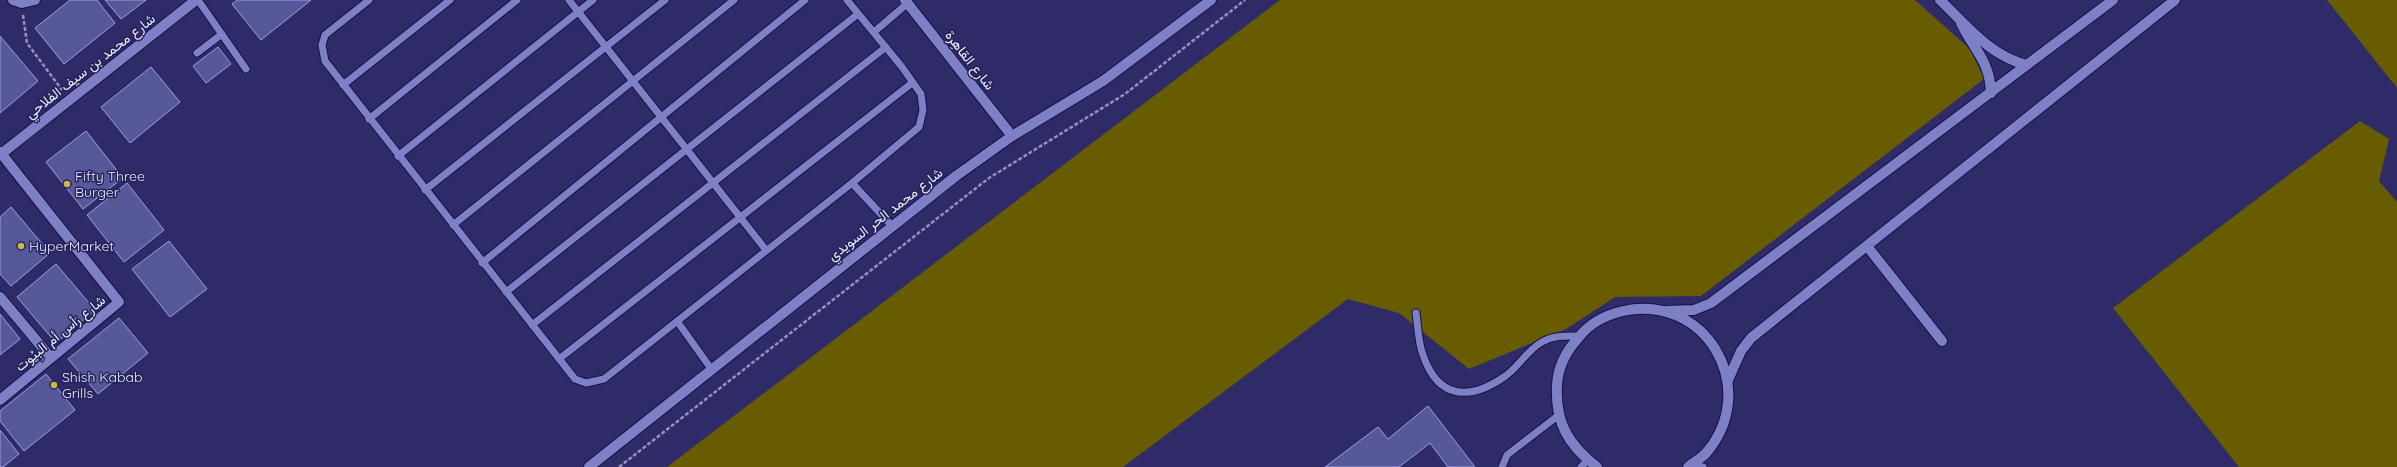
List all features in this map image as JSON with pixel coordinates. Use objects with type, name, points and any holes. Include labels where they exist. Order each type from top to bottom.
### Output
[{"type":"street","points":[[17,2],[34,0]]},
{"type":"street","name":"شارع محمد بن سيف الفلاحي","points":[[1,153],[197,0]]},
{"type":"street","name":"شارع محمد الحر السويدي","points":[[589,467],[956,176],[1012,136],[1103,81],[1211,0]]},
{"type":"street","points":[[1940,0],[1959,20],[1997,53],[2026,65]]},
{"type":"street","points":[[1597,467],[1584,464],[1580,454],[1564,431],[1556,404],[1557,376],[1568,350],[1586,328],[1610,314],[1638,308],[1666,311],[1694,310],[1711,304],[2113,0]]},
{"type":"street","points":[[1728,380],[1741,351],[1751,338],[2176,0]]},
{"type":"street","name":"شارع القاهِرة","points":[[907,2],[1012,136]]},
{"type":"street","points":[[1959,20],[1983,58],[1989,75],[1991,93]]},
{"type":"street","name":"شارع رَأس أم البِيُوت","points":[[0,400],[119,302],[1,153]]},
{"type":"street","points":[[1867,246],[1942,341]]},
{"type":"street","points":[[0,297],[52,358]]},
{"type":"street","points":[[1666,311],[1688,321],[1707,336],[1721,357],[1728,380],[1728,404],[1724,423],[1707,452],[1689,466]]},
{"type":"lane","points":[[197,0],[246,69]]},
{"type":"lane","points":[[369,0],[325,35],[322,45],[325,61],[342,85],[574,379],[586,383],[604,379],[852,183],[919,127],[922,110],[921,94],[886,47],[847,0]]},
{"type":"lane","points":[[342,85],[450,0]]},
{"type":"lane","points":[[369,119],[517,0]]},
{"type":"lane","points":[[569,0],[766,250]]},
{"type":"lane","points":[[398,156],[593,0]]},
{"type":"lane","points":[[425,190],[665,0]]},
{"type":"lane","points":[[453,225],[632,80],[734,0]]},
{"type":"lane","points":[[482,263],[805,0]]},
{"type":"lane","points":[[874,32],[907,2]]},
{"type":"lane","points":[[506,292],[858,14]]},
{"type":"lane","points":[[197,53],[222,34]]},
{"type":"lane","points":[[532,325],[714,184],[886,47]]},
{"type":"lane","points":[[559,359],[912,83]]},
{"type":"lane","points":[[852,183],[892,226]]},
{"type":"lane","points":[[1416,313],[1423,355],[1434,377],[1447,389],[1462,394],[1482,390],[1505,376],[1541,342],[1558,336],[1580,336]]},
{"type":"lane","points":[[677,321],[712,370]]},
{"type":"lane","points":[[1502,467],[1507,455],[1559,415]]},
{"type":"lane","points":[[1689,466],[1703,467]]},
{"type":"path","points":[[619,467],[989,178],[1125,94],[1245,0]]},
{"type":"path","points":[[17,2],[26,43],[70,99]]},
{"type":"shaded area","points":[[1280,0],[1915,0],[1970,49],[1984,79],[1701,296],[1615,297],[1566,329],[1469,369],[1399,313],[1348,299],[1123,467],[667,467]]},
{"type":"shaded area","points":[[2327,0],[2397,0],[2397,88]]},
{"type":"shaded area","points":[[2360,121],[2389,139],[2379,181],[2397,202],[2397,467],[2239,467],[2113,308]]},
{"type":"building","points":[[70,0],[97,0],[115,23],[64,64],[35,28]]},
{"type":"building","points":[[105,0],[146,0],[121,19]]},
{"type":"building","points":[[237,0],[311,0],[261,40],[232,4]]},
{"type":"building","points":[[0,36],[38,81],[0,113]]},
{"type":"building","points":[[218,47],[231,64],[206,83],[193,66]]},
{"type":"building","points":[[151,67],[180,102],[130,143],[101,107]]},
{"type":"building","points":[[86,131],[123,178],[83,209],[46,162]]},
{"type":"building","points":[[127,183],[164,230],[124,262],[87,215]]},
{"type":"building","points":[[11,207],[50,253],[11,286],[0,274],[0,217]]},
{"type":"building","points":[[169,241],[207,289],[170,317],[132,269]]},
{"type":"building","points":[[56,264],[95,310],[56,343],[17,297]]},
{"type":"building","points":[[0,314],[20,339],[0,355]]},
{"type":"building","points":[[119,318],[148,353],[98,394],[68,359]]},
{"type":"building","points":[[46,374],[75,410],[24,451],[0,421],[0,411]]},
{"type":"building","points":[[1428,406],[1475,467],[1448,467],[1430,443],[1399,467],[1325,467],[1378,427],[1388,439]]},
{"type":"building","points":[[0,430],[19,454],[3,467],[0,467]]},
{"type":"place","name":"Fifty Three Burger","points":[[67,184]]},
{"type":"place","name":"HyperMarket","points":[[21,246]]},
{"type":"place","name":"Shish Kabab Grills","points":[[54,385]]}]
